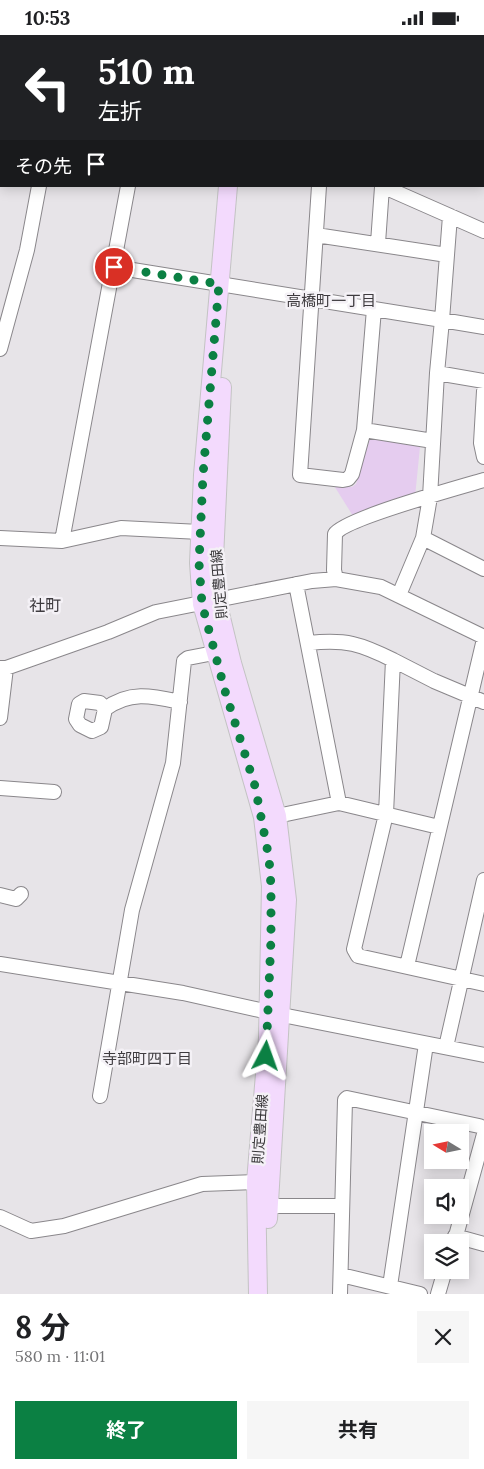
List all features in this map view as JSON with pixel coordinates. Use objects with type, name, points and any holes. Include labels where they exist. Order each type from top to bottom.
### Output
[{"type":"main road","name":"則定豊田線","points":[[228,187],[200,532],[210,603],[214,653],[255,786],[267,842],[271,886],[275,1013],[268,1206],[270,1294]]},
{"type":"main road","name":"則定豊田線","points":[[219,284],[223,339],[214,558],[210,603],[232,663],[277,816],[288,909],[281,989],[268,1038],[256,1182],[258,1294]]},
{"type":"street","points":[[0,349],[27,250],[39,187]]},
{"type":"street","points":[[62,541],[128,187]]},
{"type":"street","points":[[318,187],[300,475],[348,479],[352,474],[364,430],[374,309]]},
{"type":"street","points":[[378,243],[382,187],[484,231]]},
{"type":"street","points":[[399,595],[423,538],[430,497],[437,373],[450,216]]},
{"type":"street","points":[[316,235],[447,255]]},
{"type":"street","points":[[114,267],[484,327]]},
{"type":"street","points":[[437,373],[484,381]]},
{"type":"street","points":[[484,391],[481,443],[484,457]]},
{"type":"street","points":[[364,430],[433,441]]},
{"type":"street","points":[[336,579],[334,570],[335,534],[338,528],[369,515],[484,480]]},
{"type":"street","points":[[0,538],[62,541],[121,528],[200,532]]},
{"type":"street","points":[[423,538],[484,569]]},
{"type":"street","points":[[0,718],[3,668],[108,632],[156,612],[210,603],[296,584],[336,579],[375,585],[399,595],[484,638],[407,967]]},
{"type":"street","points":[[296,584],[339,803]]},
{"type":"street","points":[[309,643],[333,640],[349,641],[368,647],[484,702]]},
{"type":"street","points":[[100,1096],[137,892],[148,847],[170,780],[184,661],[188,658],[214,653]]},
{"type":"street","points":[[393,660],[386,814],[354,951],[358,956],[484,984]]},
{"type":"street","points":[[106,709],[124,698],[138,695],[180,702]]},
{"type":"street","points":[[0,788],[54,792]]},
{"type":"street","points":[[277,816],[339,803],[439,827]]},
{"type":"street","points":[[446,1047],[484,880]]},
{"type":"street","points":[[0,895],[16,899],[21,894]]},
{"type":"street","points":[[0,964],[183,993],[484,1055]]},
{"type":"street","points":[[390,1286],[414,1113],[426,1044]]},
{"type":"street","points":[[340,1294],[345,1100],[484,1128],[455,1234]]},
{"type":"street","points":[[0,1217],[30,1231],[64,1226],[202,1185],[256,1182]]},
{"type":"street","points":[[268,1206],[341,1206]]},
{"type":"street","points":[[469,1242],[484,1244]]},
{"type":"street","points":[[341,1275],[420,1294]]},
{"type":"street","points":[[438,1294],[442,1279]]},
{"type":"shaded area","points":[[371,435],[420,447],[415,497],[353,516],[333,484],[352,487],[356,484]]},
{"type":"district","name":"高橋町一丁目","points":[[331,300]]},
{"type":"district","name":"社町","points":[[45,605]]},
{"type":"district","name":"寺部町四丁目","points":[[147,1058]]},
{"type":"route","points":[[114,267],[219,284],[203,475],[199,563],[202,604],[225,691],[255,786],[263,817],[269,858],[271,939],[266,1056]]}]
